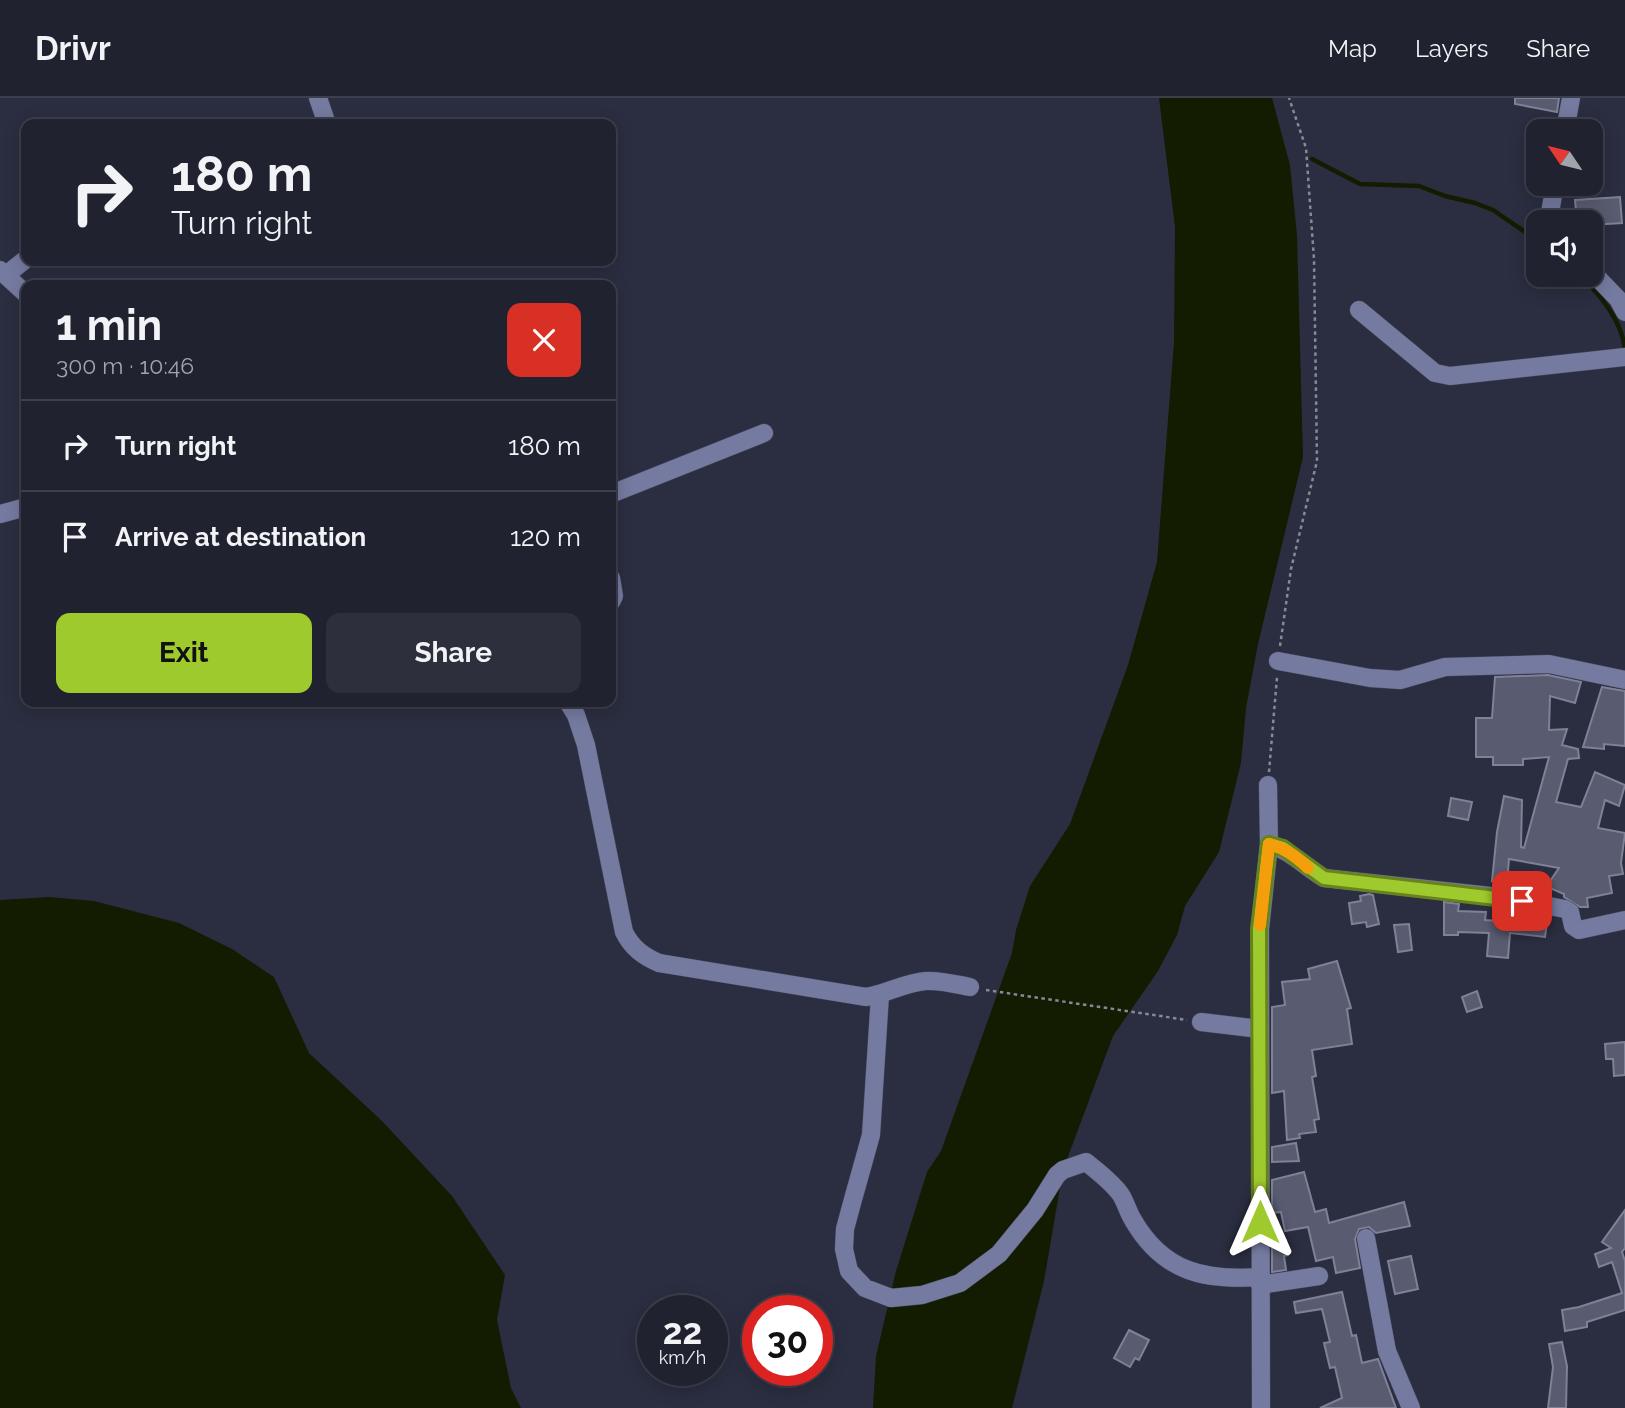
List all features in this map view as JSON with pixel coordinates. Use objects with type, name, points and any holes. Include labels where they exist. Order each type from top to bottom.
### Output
[{"type":"street","points":[[317,98],[325,119]]},
{"type":"street","points":[[1567,119],[1571,98]]},
{"type":"street","points":[[21,261],[3,272],[21,289]]},
{"type":"street","points":[[1603,283],[1618,299],[1625,312]]},
{"type":"street","points":[[1359,310],[1435,373],[1450,376],[1622,357]]},
{"type":"street","points":[[616,492],[764,433]]},
{"type":"street","points":[[0,514],[21,508]]},
{"type":"street","points":[[1278,661],[1370,678],[1401,680],[1445,667],[1549,664],[1625,680]]},
{"type":"street","points":[[571,707],[586,745],[624,932],[636,950],[659,963],[851,996],[880,995],[923,981],[940,981],[970,987]]},
{"type":"street","points":[[1261,1408],[1259,929],[1269,844],[1268,785]]},
{"type":"street","points":[[1269,844],[1283,848],[1324,878],[1500,897],[1565,909],[1570,912],[1573,926],[1579,930],[1625,920]]},
{"type":"street","points":[[880,995],[871,1135],[848,1216],[844,1249],[849,1271],[865,1288],[891,1298],[922,1295],[960,1283],[999,1254],[1035,1210],[1057,1175],[1063,1170],[1086,1163],[1121,1195],[1146,1241],[1163,1257],[1183,1269],[1208,1277],[1261,1281],[1319,1276]]},
{"type":"street","points":[[1201,1022],[1260,1029]]},
{"type":"street","points":[[1366,1238],[1387,1351],[1411,1408]]},
{"type":"path","points":[[1268,785],[1278,661],[1291,569],[1317,461],[1314,259],[1306,148],[1289,98]]},
{"type":"path","points":[[970,987],[1201,1022]]},
{"type":"shaded area","points":[[1159,98],[1272,98],[1290,165],[1297,235],[1303,457],[1258,644],[1246,708],[1241,763],[1219,852],[1185,906],[1177,935],[1158,971],[1113,1036],[1063,1170],[1044,1281],[1012,1408],[873,1408],[876,1356],[896,1271],[927,1172],[941,1151],[1012,953],[1016,930],[1030,886],[1070,824],[1128,665],[1157,562],[1174,342],[1175,227]]},
{"type":"shaded area","points":[[49,897],[94,901],[179,923],[232,949],[274,977],[309,1053],[382,1121],[452,1196],[505,1275],[497,1320],[511,1388],[521,1408],[0,1408],[0,900]]},
{"type":"building","points":[[1515,98],[1559,98],[1557,112],[1515,104]]},
{"type":"building","points":[[1620,197],[1622,223],[1603,224],[1603,210],[1576,210],[1575,200]]},
{"type":"building","points":[[1548,675],[1581,682],[1575,703],[1550,696],[1549,730],[1567,729],[1562,745],[1578,749],[1579,758],[1568,759],[1556,802],[1581,807],[1595,772],[1625,785],[1619,806],[1605,800],[1598,828],[1625,833],[1621,863],[1623,874],[1609,876],[1612,893],[1587,898],[1588,907],[1580,907],[1548,884],[1559,868],[1509,859],[1507,882],[1492,881],[1504,796],[1522,800],[1521,847],[1524,848],[1549,757],[1523,759],[1523,765],[1493,765],[1493,757],[1476,757],[1476,718],[1492,718],[1495,677]]},
{"type":"building","points":[[1602,687],[1625,691],[1625,746],[1604,744],[1604,749],[1583,747]]},
{"type":"building","points":[[1451,798],[1472,802],[1468,820],[1448,816]]},
{"type":"building","points":[[1373,895],[1379,924],[1367,927],[1366,922],[1352,924],[1349,903],[1361,901],[1360,896]]},
{"type":"building","points":[[1444,902],[1459,904],[1458,911],[1486,912],[1485,920],[1513,922],[1515,911],[1548,917],[1545,937],[1510,933],[1508,958],[1487,956],[1489,933],[1458,932],[1458,935],[1444,935]]},
{"type":"building","points":[[1409,924],[1412,950],[1398,952],[1394,925]]},
{"type":"building","points":[[1337,961],[1351,1008],[1347,1009],[1352,1044],[1312,1050],[1316,1076],[1312,1077],[1319,1119],[1314,1120],[1316,1132],[1299,1134],[1300,1138],[1287,1140],[1284,1091],[1272,1093],[1272,1007],[1285,1005],[1282,982],[1310,979],[1308,969]]},
{"type":"building","points":[[1477,991],[1482,1007],[1467,1012],[1462,997]]},
{"type":"building","points":[[1625,1042],[1625,1075],[1614,1076],[1613,1059],[1606,1059],[1605,1044]]},
{"type":"building","points":[[1296,1143],[1299,1161],[1272,1162],[1272,1147]]},
{"type":"building","points":[[1304,1172],[1315,1212],[1326,1209],[1329,1223],[1404,1202],[1410,1226],[1376,1233],[1369,1227],[1359,1229],[1355,1239],[1360,1268],[1336,1273],[1333,1257],[1316,1261],[1308,1227],[1285,1231],[1281,1212],[1272,1213],[1272,1180]]},
{"type":"building","points":[[1625,1210],[1625,1248],[1622,1252],[1625,1261],[1625,1310],[1587,1322],[1587,1327],[1565,1331],[1562,1310],[1622,1293],[1612,1262],[1599,1267],[1595,1254],[1611,1248],[1602,1242]]},
{"type":"building","points":[[1286,1240],[1286,1270],[1272,1272],[1272,1241]]},
{"type":"building","points":[[1411,1256],[1418,1289],[1395,1294],[1388,1261]]},
{"type":"building","points":[[1342,1292],[1352,1336],[1356,1335],[1362,1363],[1378,1359],[1396,1408],[1320,1408],[1342,1398],[1335,1367],[1330,1368],[1324,1343],[1330,1342],[1322,1309],[1296,1313],[1294,1302]]},
{"type":"building","points":[[1129,1330],[1149,1340],[1139,1360],[1135,1358],[1130,1367],[1114,1358]]},
{"type":"building","points":[[1562,1342],[1567,1366],[1566,1408],[1548,1408],[1553,1367],[1549,1344]]},
{"type":"waterway","points":[[1312,159],[1360,184],[1419,186],[1475,203],[1493,210],[1526,233]]},
{"type":"waterway","points":[[1591,287],[1614,318],[1625,349]]},
{"type":"slow traffic","points":[[1260,925],[1269,844],[1283,848],[1308,868]]},
{"type":"route","points":[[1260,1222],[1259,929],[1269,844],[1296,856],[1324,878],[1522,901]]}]
